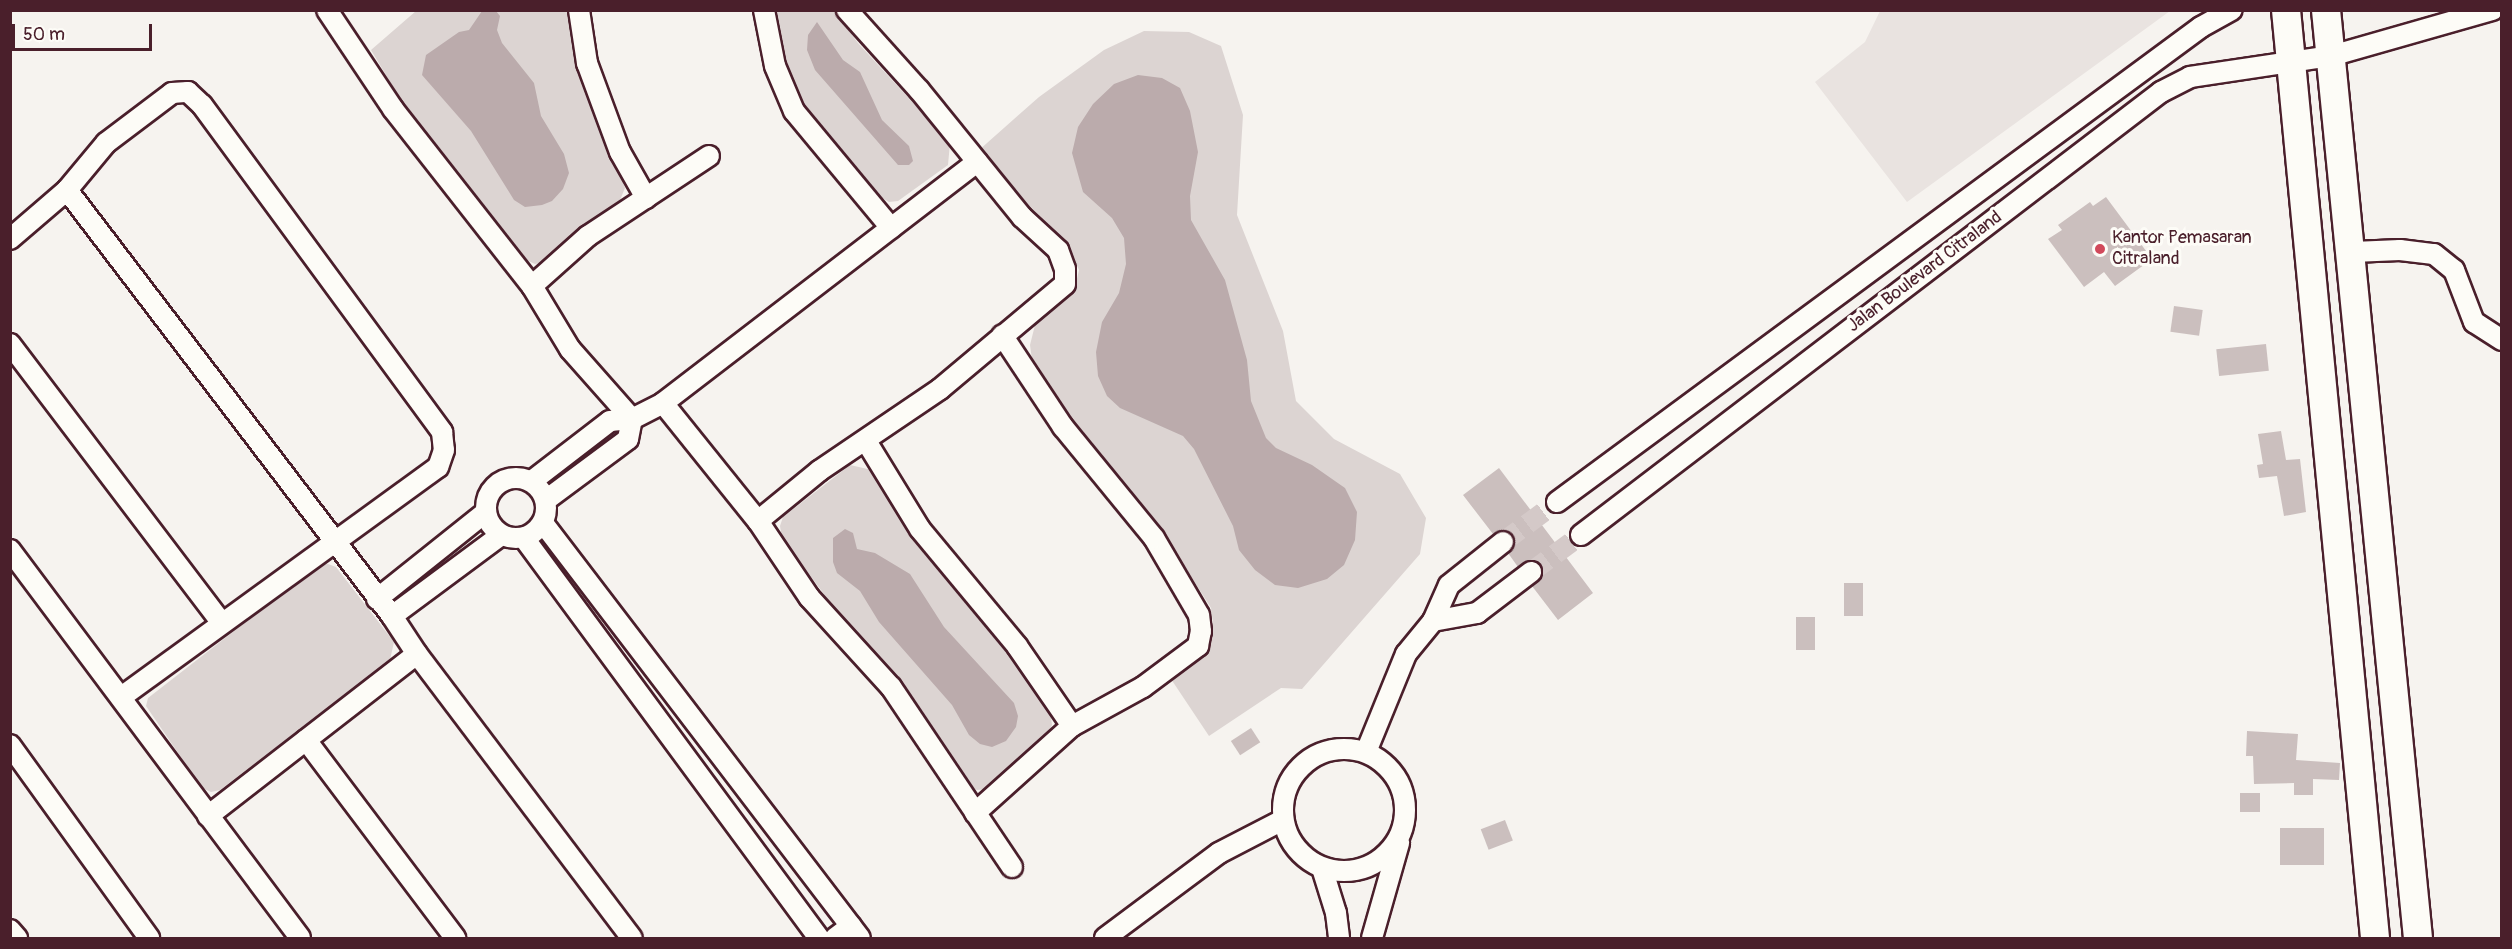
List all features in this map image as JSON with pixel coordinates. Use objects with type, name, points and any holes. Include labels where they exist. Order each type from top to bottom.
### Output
[{"type":"highway","points":[[2286,10],[2293,61],[2375,939]]},
{"type":"highway","points":[[2326,10],[2353,252],[2418,939]]},
{"type":"street","points":[[327,10],[393,109],[532,286],[570,349],[633,419]]},
{"type":"street","points":[[579,10],[587,63],[620,152],[646,198]]},
{"type":"street","points":[[764,10],[775,66],[794,111],[891,228]]},
{"type":"street","points":[[758,520],[819,471],[940,389],[1065,284],[1065,269],[1058,250],[1022,217],[847,10]]},
{"type":"street","name":"Jalan Boulevard Citraland","points":[[1557,502],[2192,33],[2232,10]]},
{"type":"street","name":"Jalan Boulevard Citraland","points":[[1581,536],[2161,92],[2199,74],[2331,56],[2493,10]]},
{"type":"street","points":[[10,239],[67,190],[106,143],[172,93],[188,92],[202,105],[442,432],[444,450],[438,467],[122,696]]},
{"type":"street","points":[[532,286],[588,236],[709,156]]},
{"type":"street","points":[[532,482],[610,421],[633,419],[663,403],[977,162]]},
{"type":"street","points":[[67,190],[392,616],[417,654],[632,939]]},
{"type":"street","points":[[2353,252],[2400,250],[2434,254],[2454,270],[2474,322],[2502,340]]},
{"type":"street","points":[[975,813],[1072,726],[1143,687],[1198,646],[1199,615],[1154,538],[1063,427],[1002,335]]},
{"type":"street","points":[[10,344],[222,623]]},
{"type":"street","points":[[663,403],[758,520],[809,597],[891,687],[1012,867]]},
{"type":"street","points":[[546,500],[628,439],[633,419]]},
{"type":"street","points":[[866,441],[921,529],[1017,646],[1072,726]]},
{"type":"street","points":[[543,523],[524,538],[501,535],[491,525],[486,512],[488,495],[499,483],[515,477],[532,482],[546,500],[543,523],[848,935]]},
{"type":"street","points":[[377,599],[486,512]]},
{"type":"street","points":[[392,616],[501,535]]},
{"type":"street","points":[[524,538],[819,939]]},
{"type":"street","points":[[1366,752],[1406,654],[1433,621],[1449,585],[1503,542]]},
{"type":"street","points":[[10,550],[122,696],[300,939]]},
{"type":"street","points":[[1433,621],[1478,613],[1532,572]]},
{"type":"street","points":[[208,816],[417,654]]},
{"type":"street","points":[[306,740],[455,939]]},
{"type":"street","points":[[10,745],[149,939]]},
{"type":"street","points":[[1372,939],[1402,832],[1406,800],[1392,771],[1366,752],[1334,749],[1304,762],[1286,788],[1283,820],[1296,849],[1322,868],[1354,871],[1383,858],[1402,832]]},
{"type":"street","points":[[1105,939],[1219,853],[1283,820]]},
{"type":"street","points":[[1322,868],[1336,913],[1339,939]]},
{"type":"street","points":[[10,930],[17,939]]},
{"type":"shaded area","points":[[1880,10],[2170,11],[1907,202],[1815,82],[1865,42]]},
{"type":"shaded area","points":[[416,11],[569,11],[594,109],[625,188],[620,200],[548,261],[535,264],[524,259],[416,125],[371,50]]},
{"type":"shaded area","points":[[482,11],[496,11],[500,16],[497,30],[502,43],[534,83],[541,116],[564,154],[569,173],[563,189],[552,201],[542,205],[525,207],[514,200],[471,131],[422,75],[426,55],[459,32],[469,30]]},
{"type":"shaded area","points":[[773,11],[834,11],[858,43],[950,143],[948,165],[898,201],[889,202],[879,196],[796,96]]},
{"type":"shaded area","points":[[817,22],[843,60],[860,72],[882,120],[909,146],[913,161],[909,165],[898,165],[815,70],[807,50],[808,35]]},
{"type":"shaded area","points":[[1144,31],[1189,32],[1221,46],[1243,115],[1237,215],[1283,331],[1296,401],[1334,439],[1400,474],[1426,518],[1420,554],[1302,689],[1281,688],[1209,736],[1171,679],[1192,663],[1207,645],[1213,623],[1211,608],[1156,521],[1038,380],[1033,367],[1030,345],[1035,325],[1074,292],[1079,270],[1073,257],[978,151],[1039,97],[1104,50]]},
{"type":"shaded area","points":[[1138,75],[1162,78],[1180,88],[1190,111],[1198,152],[1190,196],[1191,220],[1225,280],[1247,360],[1251,401],[1266,438],[1276,448],[1312,465],[1345,488],[1357,512],[1355,540],[1344,565],[1327,579],[1298,588],[1275,585],[1255,570],[1239,550],[1233,526],[1194,449],[1183,436],[1120,408],[1107,396],[1098,376],[1096,352],[1102,322],[1119,293],[1126,264],[1124,238],[1112,218],[1083,192],[1072,153],[1078,127],[1093,104],[1114,84]]},
{"type":"shaded area","points":[[850,465],[872,470],[1050,710],[1052,725],[1047,735],[987,789],[977,790],[966,784],[782,538],[780,526],[783,517]]},
{"type":"shaded area","points":[[845,529],[853,533],[857,549],[875,553],[910,574],[944,627],[1014,703],[1018,716],[1016,727],[1006,741],[992,747],[980,744],[969,735],[952,705],[879,622],[860,591],[837,573],[833,562],[833,538]]},
{"type":"shaded area","points":[[328,564],[336,567],[394,642],[390,660],[220,790],[211,792],[202,788],[146,706],[148,698],[319,565]]},
{"type":"building","name":"Kantor Pemasaran Citraland","points":[[2106,197],[2152,259],[2115,286],[2104,272],[2084,287],[2048,239],[2062,230],[2058,225],[2090,202],[2093,206]]},
{"type":"building","points":[[2174,306],[2203,310],[2199,336],[2170,332]]},
{"type":"building","points":[[2266,344],[2269,371],[2219,376],[2216,349]]},
{"type":"building","points":[[2281,431],[2286,460],[2300,459],[2306,512],[2284,516],[2277,476],[2259,478],[2257,465],[2263,464],[2258,434]]},
{"type":"building","points":[[1499,468],[1593,593],[1558,620],[1532,586],[1542,576],[1541,565],[1530,560],[1518,567],[1508,553],[1514,546],[1513,535],[1502,530],[1493,534],[1463,495]]},
{"type":"building","points":[[1844,583],[1863,583],[1863,616],[1844,616]]},
{"type":"building","points":[[1796,617],[1815,617],[1815,650],[1796,650]]},
{"type":"building","points":[[1251,728],[1260,742],[1240,755],[1231,741]]},
{"type":"building","points":[[2247,731],[2298,734],[2296,760],[2340,763],[2339,780],[2313,779],[2313,795],[2294,795],[2294,783],[2254,784],[2253,756],[2246,756]]},
{"type":"building","points":[[2240,793],[2260,793],[2260,812],[2240,812]]},
{"type":"building","points":[[1505,820],[1513,841],[1489,850],[1481,829]]},
{"type":"building","points":[[2280,828],[2324,828],[2324,865],[2280,865]]},
{"type":"tunnel","points":[[1503,542],[1557,502]]},
{"type":"tunnel","points":[[1531,572],[1581,535]]},
{"type":"place","name":"Kantor Pemasaran Citraland","points":[[2100,249]]}]
